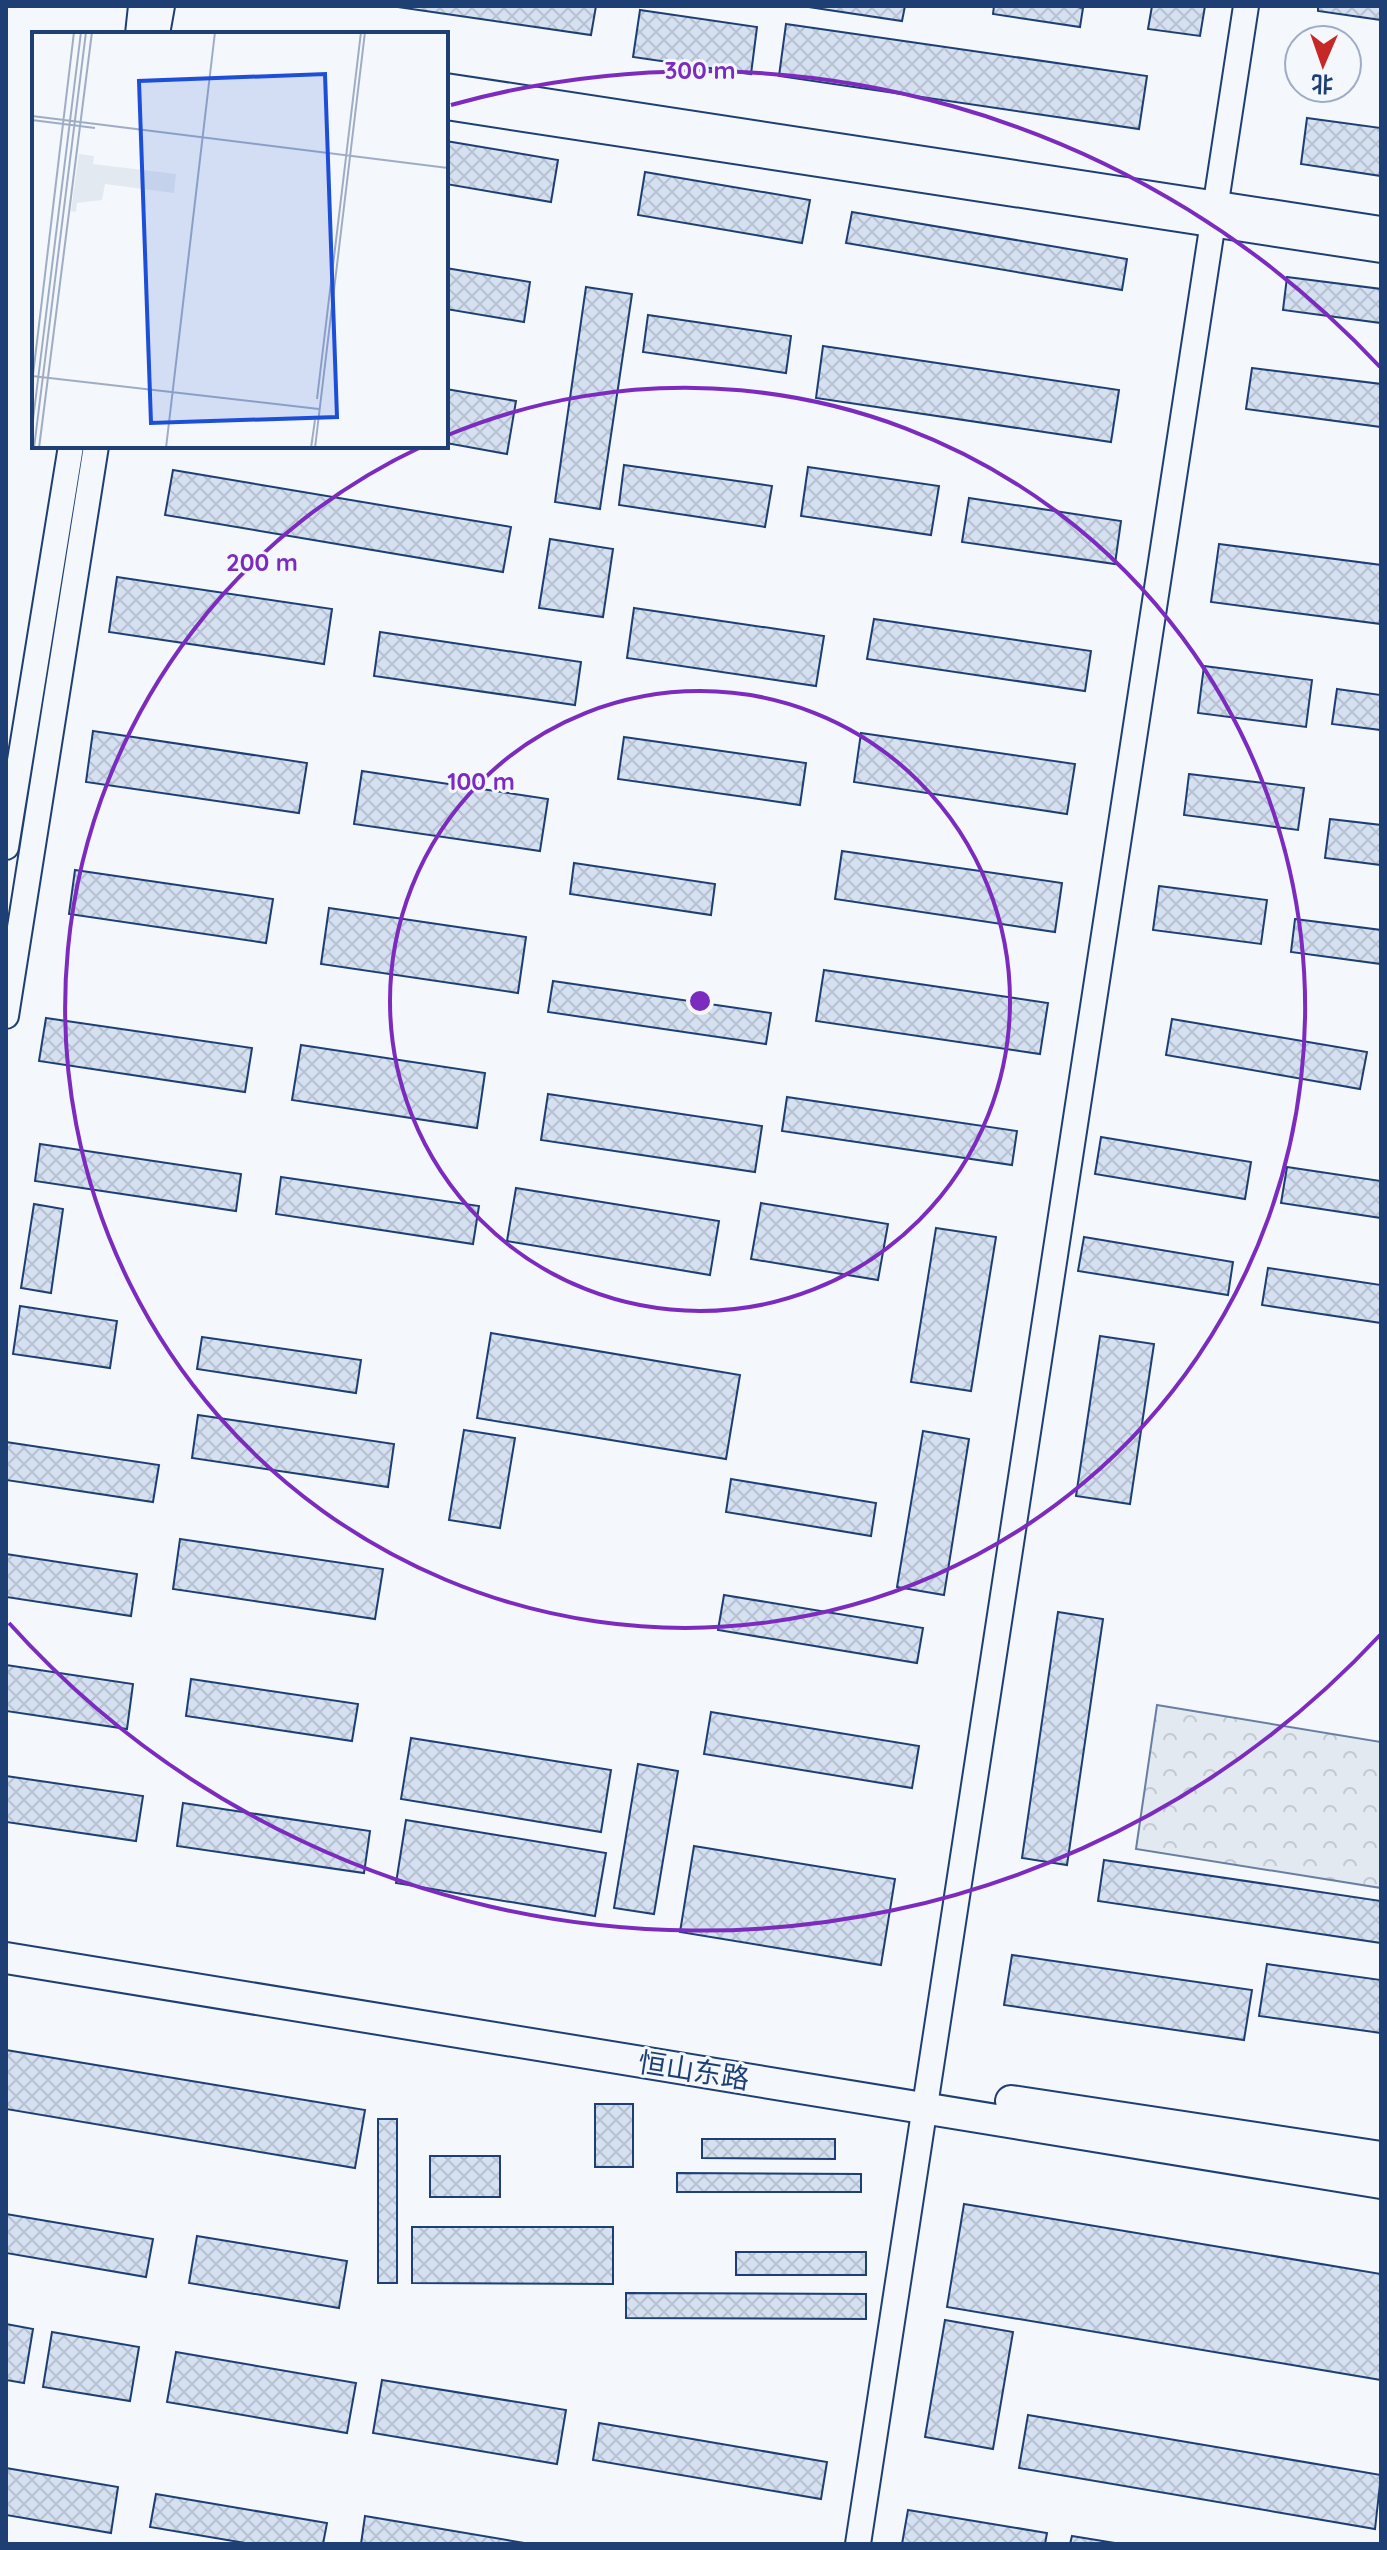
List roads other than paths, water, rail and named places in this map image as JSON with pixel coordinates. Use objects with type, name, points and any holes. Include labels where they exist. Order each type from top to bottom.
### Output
[{"type":"main road","points":[[448,87],[1213,214],[1381,249]]},
{"type":"main road","points":[[448,106],[1213,214],[1381,230]]},
{"type":"main road","name":"恒山东路","points":[[6,1943],[927,2098],[1381,2183]]},
{"type":"main road","name":"恒山东路","points":[[6,1958],[927,2098],[1381,2157]]},
{"type":"street","points":[[138,32],[141,6]]},
{"type":"street","points":[[157,32],[162,6]]},
{"type":"street","points":[[858,2544],[1246,6]]},
{"type":"street","points":[[6,847],[71,448]]},
{"type":"street","points":[[6,1016],[96,448]]}]
